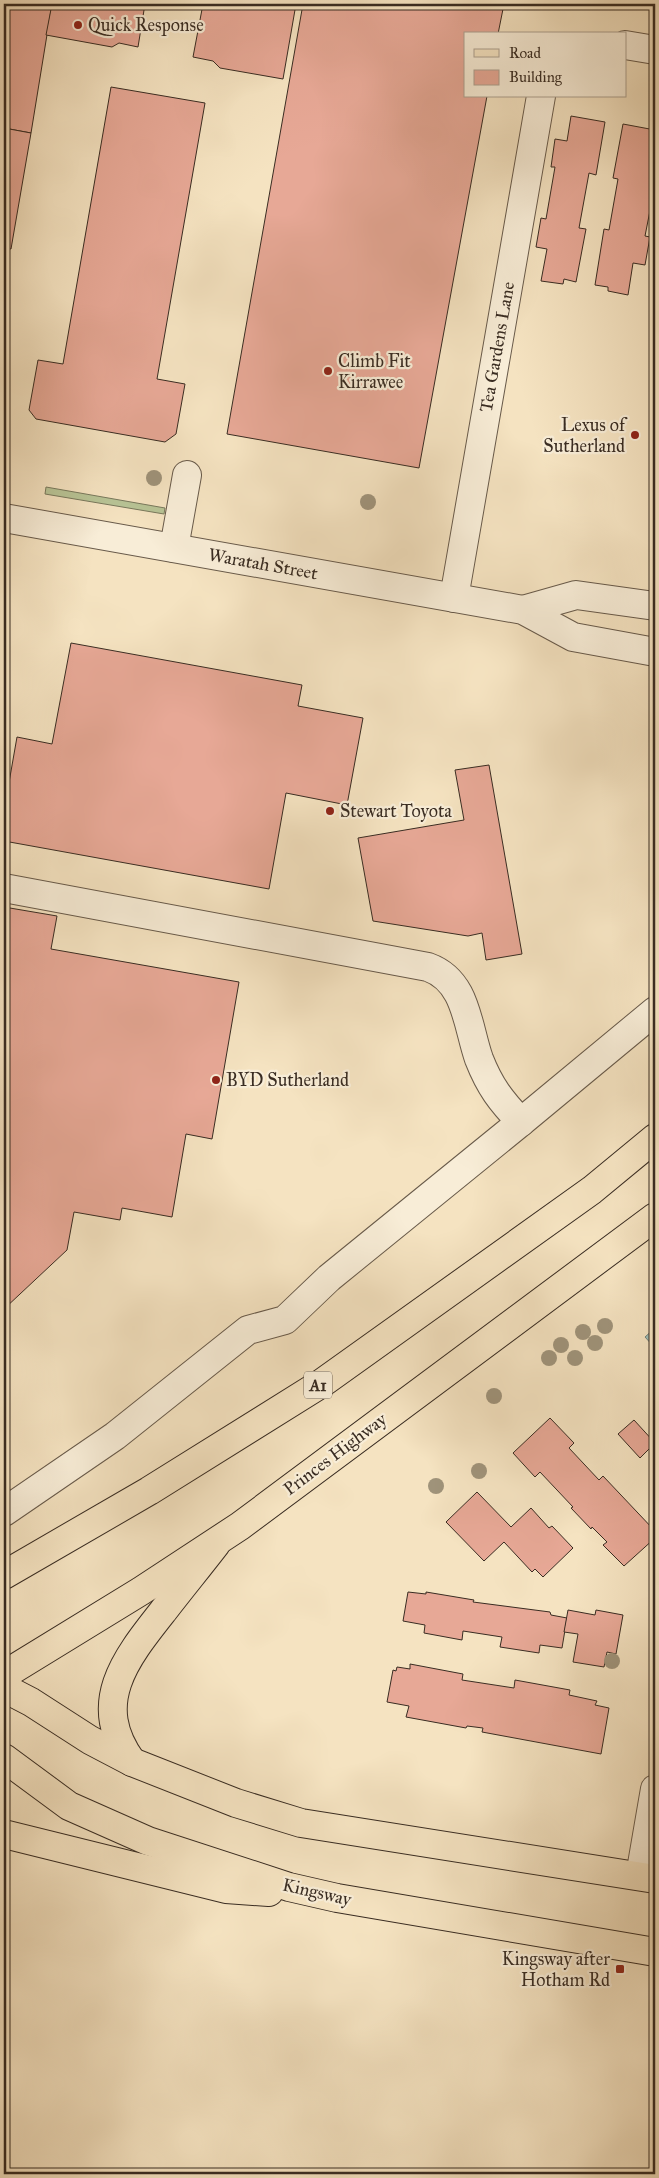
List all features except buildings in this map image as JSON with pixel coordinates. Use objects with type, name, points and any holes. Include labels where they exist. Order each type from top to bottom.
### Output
[{"type":"main road","name":"A1","points":[[4,1575],[149,1491],[322,1383],[592,1190],[655,1138]]},
{"type":"main road","name":"Princes Highway","points":[[4,1675],[141,1591],[222,1537],[655,1217]]},
{"type":"main road","points":[[132,1762],[121,1746],[113,1725],[113,1698],[119,1676],[137,1643],[222,1537]]},
{"type":"main road","points":[[4,1591],[32,1560]]},
{"type":"main road","points":[[4,1688],[31,1702],[90,1740],[132,1762],[236,1803],[300,1823],[648,1878]]},
{"type":"main road","name":"Kingsway","points":[[4,1758],[69,1806],[148,1841],[290,1887],[338,1898],[655,1952]]},
{"type":"main road","points":[[4,1834],[226,1889],[338,1898]]},
{"type":"street","points":[[626,44],[655,50]]},
{"type":"street","name":"Tea Gardens Lane","points":[[454,598],[541,98]]},
{"type":"street","points":[[174,548],[187,475]]},
{"type":"street","name":"Waratah Street","points":[[4,518],[522,610],[573,637],[655,652]]},
{"type":"street","name":"Waratah Street","points":[[522,610],[576,595],[655,606]]},
{"type":"street","points":[[4,888],[428,967],[438,971],[453,984],[462,1001],[479,1060],[497,1096],[521,1122]]},
{"type":"street","points":[[4,1512],[115,1436],[248,1330],[284,1320],[329,1278],[655,1010]]},
{"type":"street","points":[[648,1878],[655,1789]]},
{"type":"green space","points":[[46,487],[165,508],[164,514],[45,494]]},
{"type":"water","points":[[655,1328],[655,1348],[645,1337]]},
{"type":"place","name":"Quick Response","points":[[78,25]]},
{"type":"place","name":"Climb Fit Kirrawee","points":[[328,371]]},
{"type":"place","name":"Lexus of Sutherland","points":[[635,435]]},
{"type":"place","name":"Stewart Toyota","points":[[330,811]]},
{"type":"place","name":"BYD Sutherland","points":[[216,1080]]},
{"type":"place","name":"Kingsway after Hotham Rd","points":[[620,1969]]}]
